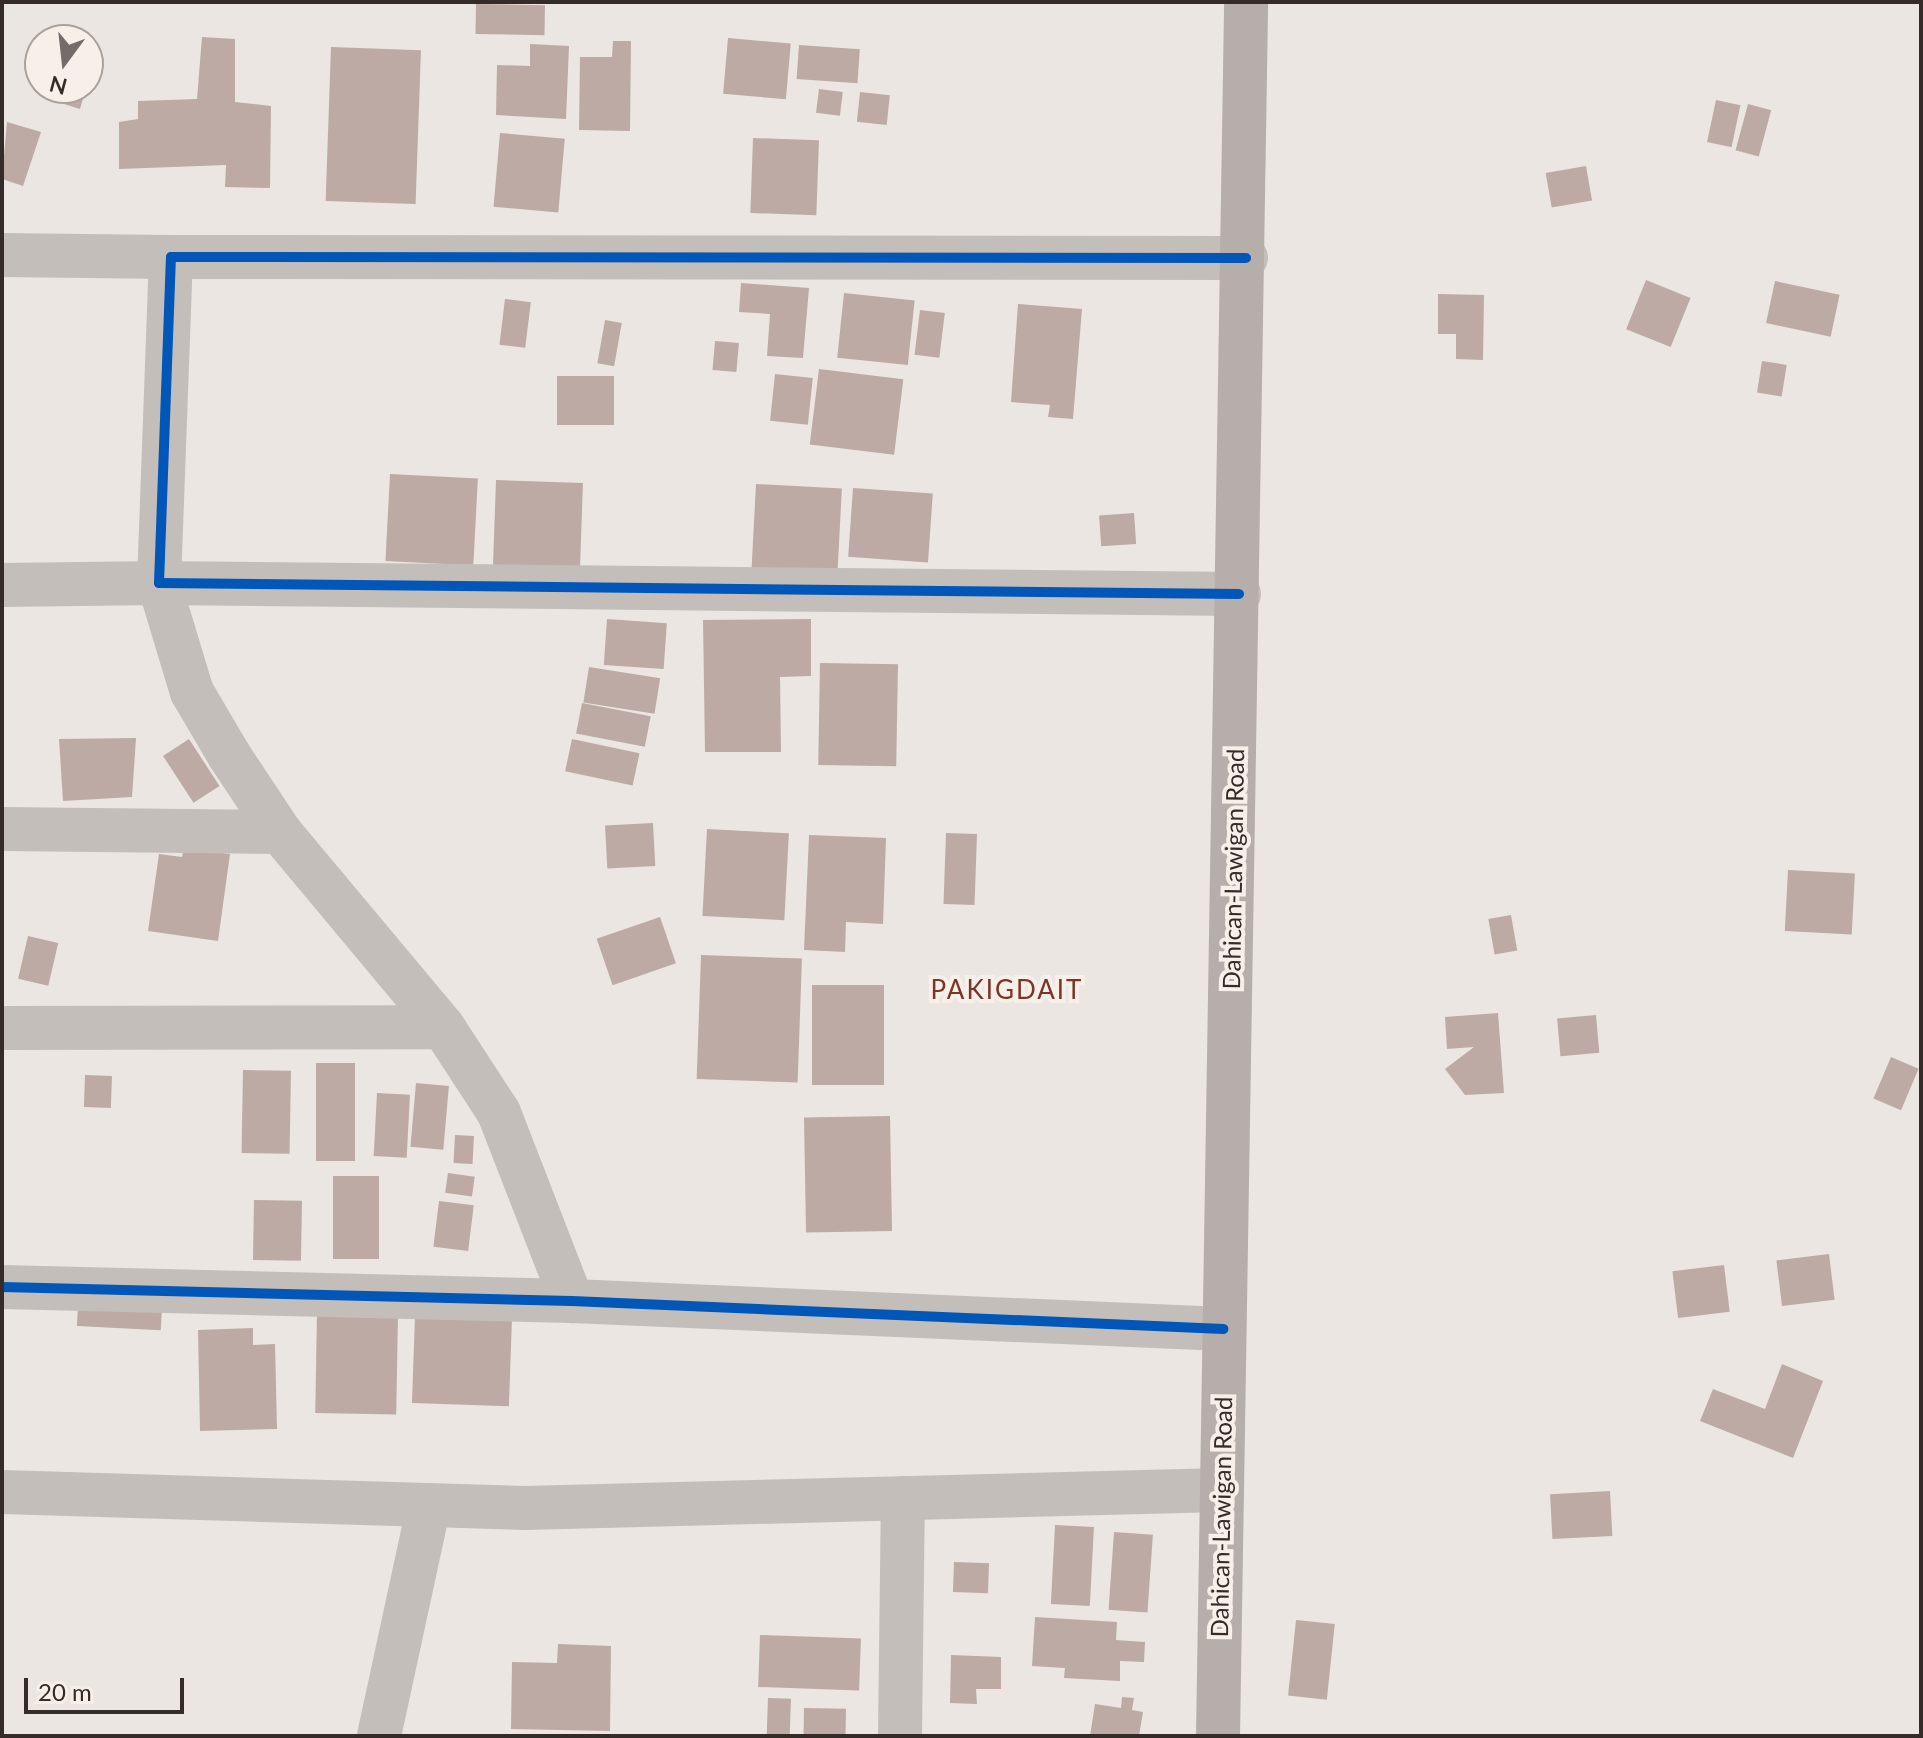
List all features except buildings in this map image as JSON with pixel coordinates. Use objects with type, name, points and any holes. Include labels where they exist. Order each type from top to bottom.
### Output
[{"type":"main road","name":"Dahican-Lawigan Road","points":[[1218,1736],[1223,1329],[1246,258],[1246,2]]},
{"type":"street","points":[[2,255],[1246,258]]},
{"type":"street","points":[[171,257],[159,583],[192,692],[280,832],[443,1027],[499,1113],[572,1301]]},
{"type":"street","points":[[2,585],[159,583],[1239,594]]},
{"type":"street","points":[[2,829],[280,832]]},
{"type":"street","points":[[2,1028],[443,1027]]},
{"type":"street","points":[[2,1287],[572,1301],[1223,1329]]},
{"type":"street","points":[[2,1492],[429,1505],[1222,1490]]},
{"type":"street","points":[[900,1736],[903,1498]]},
{"type":"street","points":[[379,1736],[429,1505]]},
{"type":"cycle path","points":[[1239,594],[159,583],[171,257],[1246,258]]},
{"type":"cycle path","points":[[2,1287],[572,1301],[1223,1329]]},
{"type":"district","name":"PAKIGDAIT","points":[[1007,990]]}]
